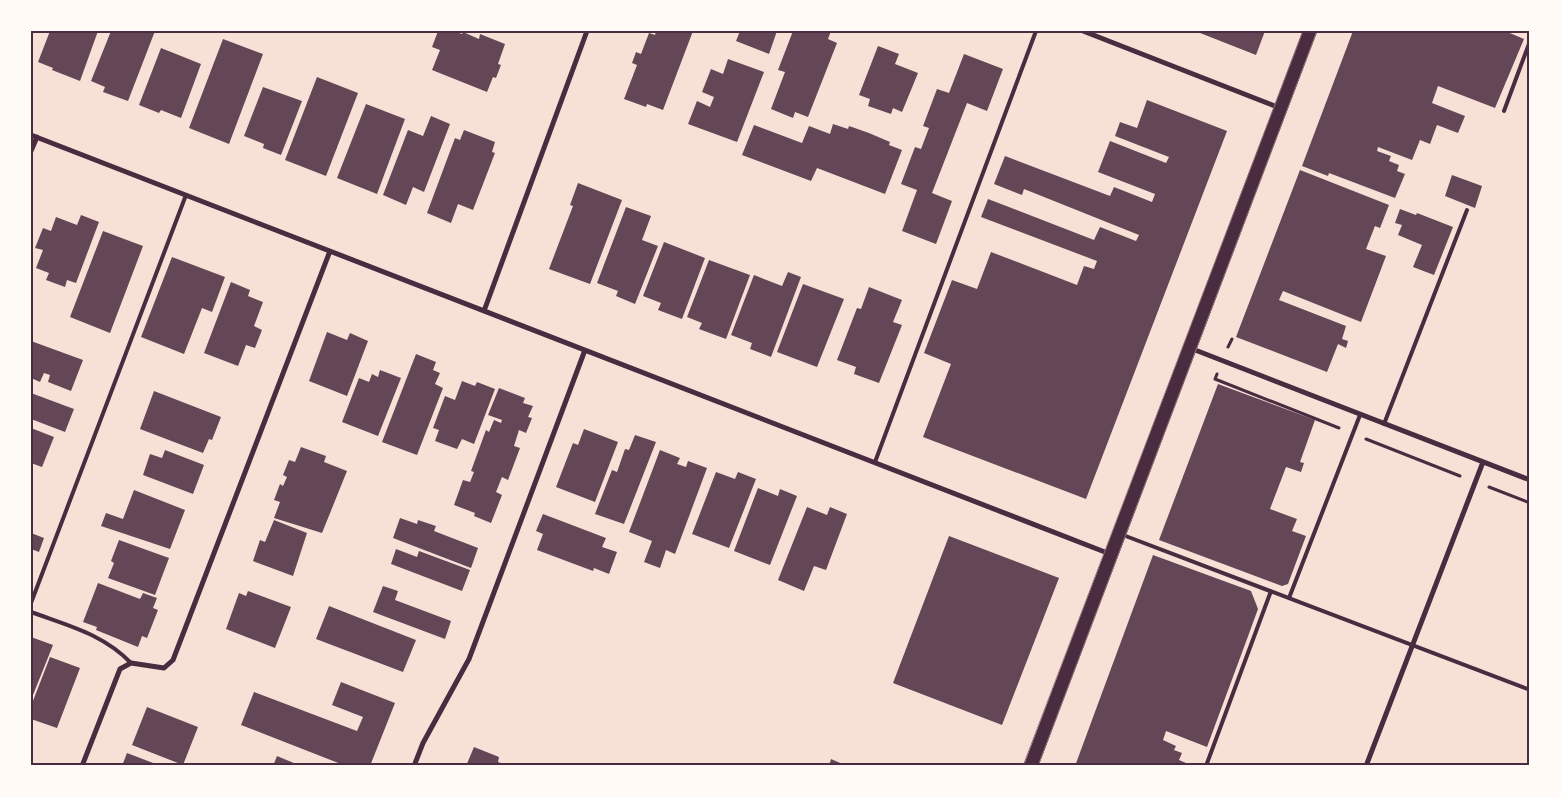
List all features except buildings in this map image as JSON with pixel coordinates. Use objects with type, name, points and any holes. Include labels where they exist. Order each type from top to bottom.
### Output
[{"type":"highway","points":[[1031,766],[1310,31]]},
{"type":"street","points":[[484,311],[587,31]]},
{"type":"street","points":[[1083,31],[1281,108]]},
{"type":"street","points":[[31,151],[34,136],[1110,554]]},
{"type":"street","points":[[82,766],[116,675],[120,669],[131,664],[159,669],[164,668],[173,660],[330,251]]},
{"type":"street","points":[[1189,348],[1530,480]]},
{"type":"street","points":[[414,766],[423,743],[468,659],[585,350]]},
{"type":"street","points":[[1366,766],[1483,462]]},
{"type":"lane","points":[[875,462],[1036,31]]},
{"type":"lane","points":[[1504,112],[1530,41]]},
{"type":"lane","points":[[31,603],[186,195]]},
{"type":"lane","points":[[1384,424],[1468,210]]},
{"type":"lane","points":[[1289,598],[1360,415]]},
{"type":"lane","points":[[1119,532],[1530,690]]},
{"type":"lane","points":[[1206,766],[1271,591]]},
{"type":"lane","points":[[31,612],[104,640],[118,649],[131,664]]},
{"type":"tram line","points":[[1023,766],[1303,31]]},
{"type":"tram line","points":[[1038,766],[1317,31]]}]
